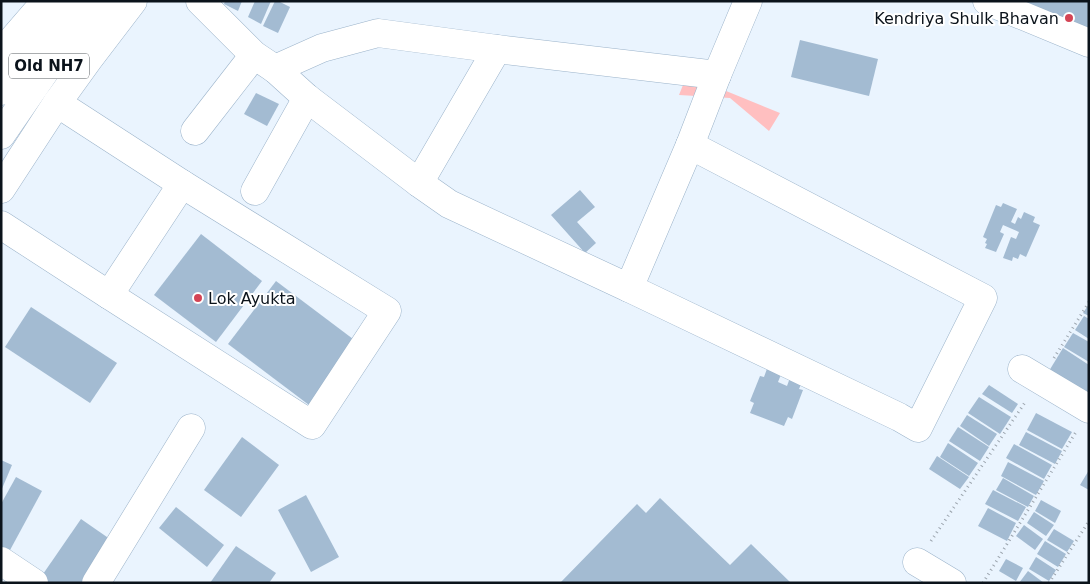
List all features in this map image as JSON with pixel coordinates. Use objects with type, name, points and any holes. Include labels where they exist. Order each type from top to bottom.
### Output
[{"type":"street","points":[[3,47],[46,1]]},
{"type":"street","name":"Old NH7","points":[[1,91],[22,62],[74,1]]},
{"type":"street","name":"Old NH7","points":[[1,135],[50,64],[102,1]]},
{"type":"street","points":[[1,189],[57,103],[133,1]]},
{"type":"street","points":[[200,1],[264,62],[307,98],[449,204],[629,288],[899,417],[918,428],[984,298],[690,146]]},
{"type":"street","points":[[629,288],[690,146],[748,1]]},
{"type":"street","points":[[987,1],[1089,44]]},
{"type":"street","points":[[196,131],[264,62],[378,33],[717,75]]},
{"type":"street","points":[[419,183],[497,49]]},
{"type":"street","points":[[255,191],[307,98]]},
{"type":"street","points":[[1,225],[312,425],[387,311],[182,184],[57,103]]},
{"type":"street","points":[[109,295],[182,184]]},
{"type":"street","points":[[1031,375],[1084,418]]},
{"type":"street","points":[[96,583],[191,428]]},
{"type":"street","points":[[1,561],[34,583]]},
{"type":"street","points":[[917,562],[952,583]]},
{"type":"path","points":[[917,562],[1031,375],[1089,302]]},
{"type":"path","points":[[983,583],[1084,418]]},
{"type":"path","points":[[1049,583],[1089,521]]},
{"type":"shaded area","points":[[687,75],[780,113],[769,131],[730,98],[679,95]]},
{"type":"building","points":[[225,1],[242,1],[238,11],[224,4]]},
{"type":"building","points":[[255,1],[271,1],[261,24],[248,17]]},
{"type":"building","points":[[275,1],[290,7],[278,33],[263,26]]},
{"type":"building","name":"Kendriya Shulk Bhavan","points":[[1009,1],[1089,1],[1089,34]]},
{"type":"building","points":[[800,40],[878,59],[869,96],[791,77]]},
{"type":"building","points":[[256,93],[279,104],[267,126],[244,114]]},
{"type":"building","points":[[580,190],[595,207],[577,222],[596,243],[585,253],[551,215]]},
{"type":"building","points":[[1003,203],[1017,209],[1011,222],[1015,224],[1018,217],[1021,219],[1024,212],[1035,217],[1033,222],[1040,225],[1026,257],[1020,254],[1018,259],[1013,257],[1012,261],[1003,258],[1011,237],[1016,239],[1019,232],[1003,225],[1000,232],[1004,234],[996,252],[985,248],[987,239],[983,237],[996,205],[1001,207]]},
{"type":"building","points":[[201,234],[262,281],[216,342],[154,295]]},
{"type":"building","points":[[276,281],[357,342],[309,405],[228,344]]},
{"type":"building","points":[[1089,304],[1089,316],[1083,313]]},
{"type":"building","points":[[31,307],[117,363],[90,403],[5,347]]},
{"type":"building","points":[[1084,316],[1089,319],[1089,339],[1075,330]]},
{"type":"building","points":[[1073,333],[1089,342],[1089,362],[1064,347]]},
{"type":"building","points":[[1063,348],[1089,365],[1089,396],[1049,371]]},
{"type":"building","points":[[768,366],[782,372],[778,382],[787,386],[791,375],[803,380],[799,389],[803,390],[792,419],[788,417],[784,426],[750,413],[754,403],[750,401],[760,376],[764,377]]},
{"type":"building","points":[[989,385],[1018,404],[1012,413],[982,394]]},
{"type":"building","points":[[979,397],[1011,417],[1000,434],[968,413]]},
{"type":"building","points":[[1036,413],[1072,432],[1062,449],[1027,430]]},
{"type":"building","points":[[967,415],[997,434],[989,446],[960,426]]},
{"type":"building","points":[[958,427],[989,447],[980,461],[949,441]]},
{"type":"building","points":[[1026,432],[1062,451],[1055,464],[1019,445]]},
{"type":"building","points":[[242,437],[279,465],[241,517],[204,490]]},
{"type":"building","points":[[948,443],[978,463],[969,476],[940,457]]},
{"type":"building","points":[[1014,444],[1052,465],[1044,479],[1006,458]]},
{"type":"building","points":[[937,456],[969,477],[960,489],[929,469]]},
{"type":"building","points":[[1,460],[12,465],[1,491]]},
{"type":"building","points":[[1008,462],[1044,481],[1036,495],[1001,476]]},
{"type":"building","points":[[1089,470],[1089,490],[1080,485]]},
{"type":"building","points":[[16,477],[42,491],[9,552],[1,548],[1,504]]},
{"type":"building","points":[[1003,478],[1034,496],[1028,507],[996,490]]},
{"type":"building","points":[[993,490],[1026,507],[1018,521],[985,504]]},
{"type":"building","points":[[306,495],[339,557],[311,572],[278,510]]},
{"type":"building","points":[[660,498],[730,565],[751,544],[791,583],[560,583],[637,504],[646,513]]},
{"type":"building","points":[[1041,500],[1061,511],[1055,523],[1035,511]]},
{"type":"building","points":[[176,507],[224,545],[207,567],[159,528]]},
{"type":"building","points":[[988,508],[1016,523],[1007,541],[978,526]]},
{"type":"building","points":[[1034,512],[1054,525],[1046,536],[1027,523]]},
{"type":"building","points":[[81,519],[117,544],[90,583],[49,583],[41,577]]},
{"type":"building","points":[[1024,525],[1043,539],[1035,550],[1016,536]]},
{"type":"building","points":[[1054,529],[1074,541],[1067,552],[1047,540]]},
{"type":"building","points":[[1045,541],[1066,554],[1058,567],[1037,554]]},
{"type":"building","points":[[236,546],[276,573],[269,583],[210,583]]},
{"type":"building","points":[[1036,557],[1056,570],[1049,581],[1029,569]]},
{"type":"building","points":[[1006,559],[1023,568],[1016,581],[999,571]]},
{"type":"building","points":[[1028,571],[1044,583],[1019,583]]},
{"type":"place","name":"Kendriya Shulk Bhavan","points":[[1069,18]]},
{"type":"place","name":"Lok Ayukta","points":[[198,298]]}]
